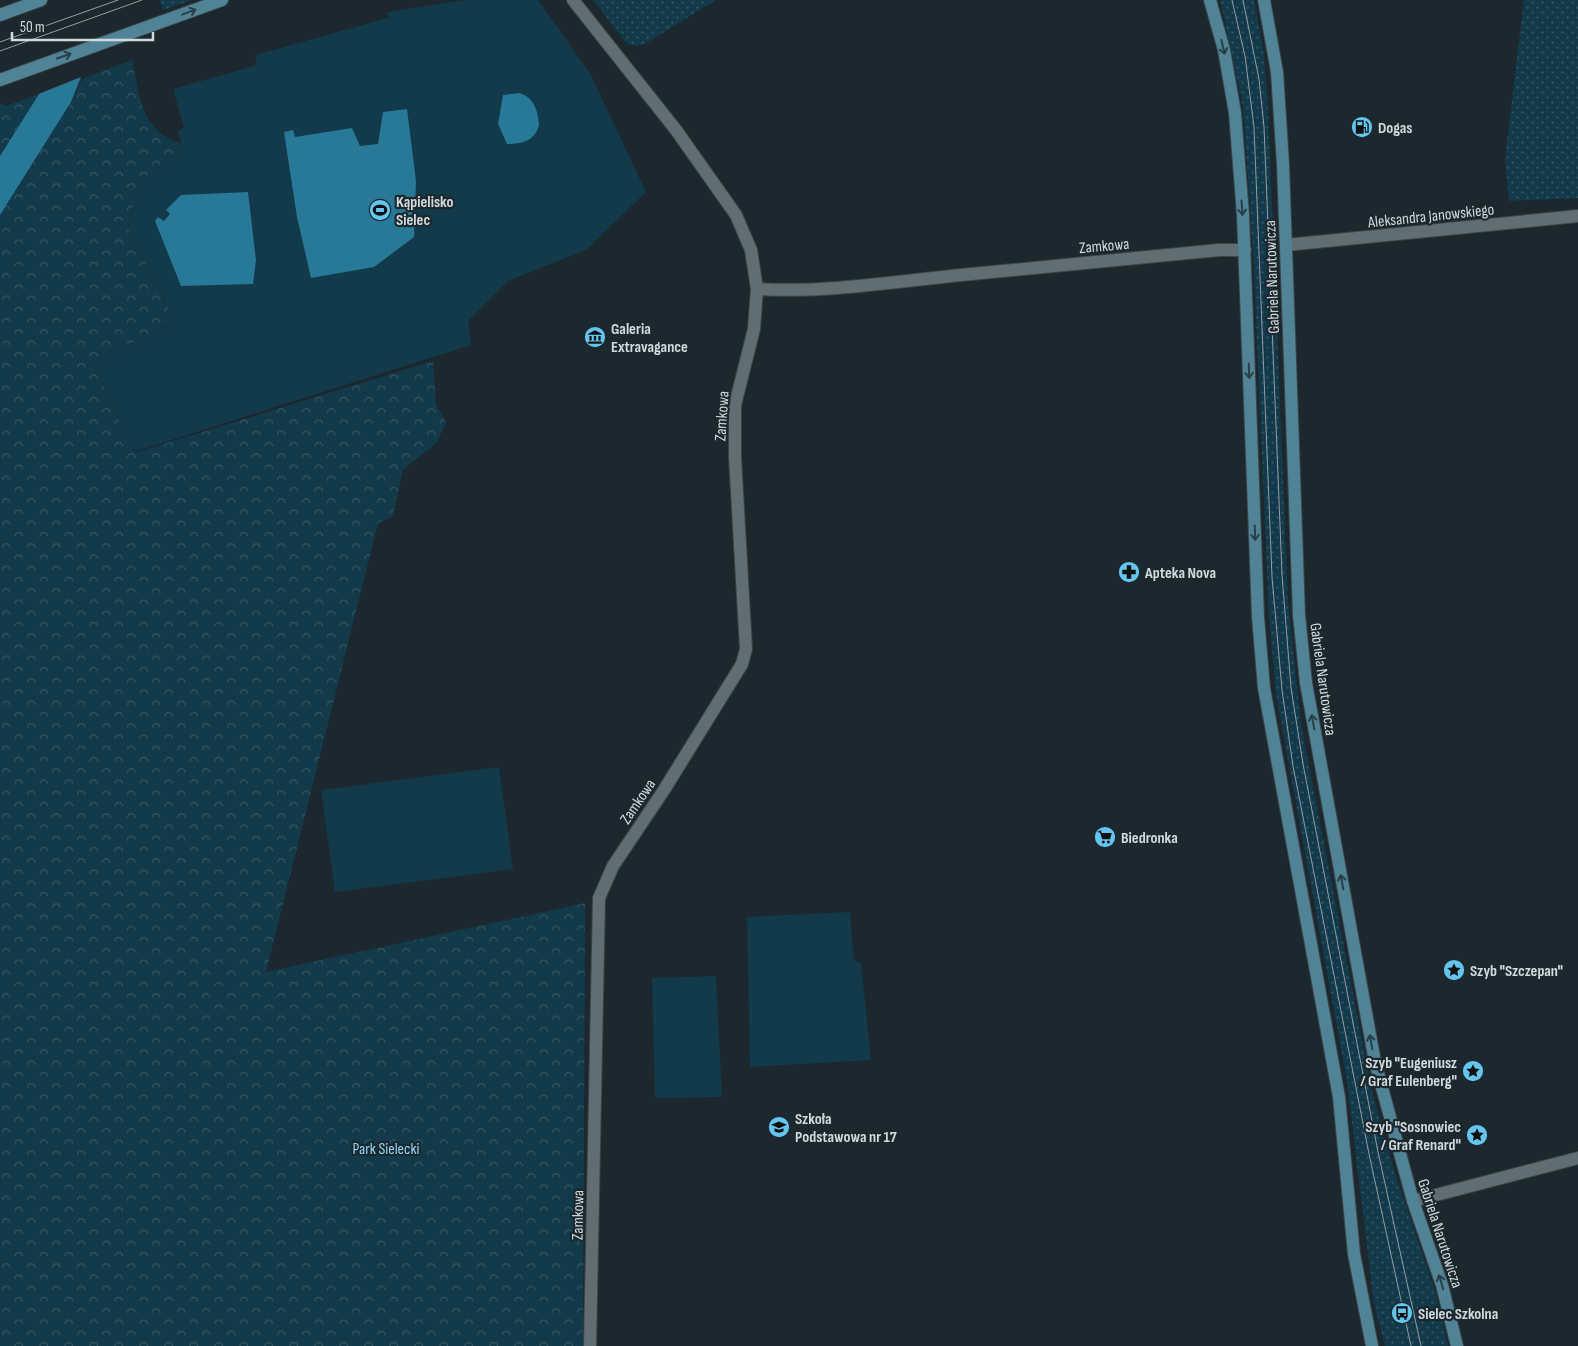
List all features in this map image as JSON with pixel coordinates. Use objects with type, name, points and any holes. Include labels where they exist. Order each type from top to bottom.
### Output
[{"type":"street","points":[[0,15],[41,0]]},
{"type":"street","points":[[0,80],[222,0]]},
{"type":"street","name":"Zamkowa","points":[[573,0],[654,101],[736,215],[751,250],[756,289],[754,329],[735,405],[735,457],[745,639],[742,664],[613,866],[599,898],[590,1346]]},
{"type":"street","name":"Gabriela Narutowicza","points":[[1210,0],[1224,50],[1235,113],[1245,250],[1258,617],[1264,688],[1339,1097],[1354,1254],[1372,1346]]},
{"type":"street","name":"Gabriela Narutowicza","points":[[1264,0],[1277,72],[1286,245],[1299,615],[1306,683],[1375,1062],[1414,1201],[1442,1285],[1457,1346]]},
{"type":"street","name":"Aleksandra Janowskiego","points":[[1286,245],[1578,216]]},
{"type":"street","name":"Zamkowa","points":[[756,289],[791,291],[863,287],[1022,269],[1219,250],[1245,250]]},
{"type":"street","points":[[1414,1201],[1578,1158]]},
{"type":"green space","points":[[160,0],[192,0],[163,10]]},
{"type":"green space","name":"Kąpielisko Sielec","points":[[465,0],[538,0],[590,73],[646,192],[586,250],[508,281],[468,321],[471,345],[137,451],[131,447],[93,362],[175,321],[128,228],[139,182],[183,148],[178,131],[184,128],[173,89],[257,65],[255,55],[388,18],[387,12]]},
{"type":"green space","points":[[593,0],[716,0],[643,45],[628,45]]},
{"type":"green space","points":[[1220,0],[1254,0],[1264,55],[1268,109],[1288,601],[1301,724],[1372,1092],[1394,1170],[1436,1294],[1448,1346],[1385,1346],[1374,1304],[1347,1081],[1276,694],[1269,617],[1253,250],[1243,106]]},
{"type":"green space","points":[[1524,0],[1578,0],[1578,198],[1509,201],[1505,159]]},
{"type":"green space","name":"Park Sielecki","points":[[132,60],[144,111],[158,131],[182,144],[183,148],[139,182],[128,228],[175,321],[93,362],[131,447],[137,452],[433,361],[436,405],[446,422],[437,442],[403,470],[393,516],[378,523],[266,972],[585,903],[583,1346],[0,1346],[0,215],[71,102],[82,79]]},
{"type":"green space","points":[[39,94],[0,156],[0,103],[6,106]]},
{"type":"green space","points":[[499,767],[513,869],[335,892],[321,790]]},
{"type":"green space","points":[[850,912],[854,960],[861,963],[871,1060],[750,1067],[747,917]]},
{"type":"green space","points":[[716,976],[722,1097],[655,1098],[652,978]]},
{"type":"water","points":[[108,10],[71,102],[0,215],[0,156],[39,94],[73,20]]},
{"type":"water","points":[[519,93],[532,101],[538,115],[539,125],[531,138],[518,143],[507,144],[498,124],[503,95]]},
{"type":"water","points":[[407,109],[416,181],[414,237],[374,267],[311,278],[297,217],[284,132],[293,130],[295,137],[352,128],[360,146],[378,144],[383,112]]},
{"type":"water","points":[[248,192],[256,260],[253,284],[181,286],[155,221],[158,217],[164,221],[170,214],[166,210],[181,195]]},
{"type":"pier","points":[[76,0],[114,0],[86,75],[36,95],[70,19]]},
{"type":"tram line","points":[[0,42],[118,0]]},
{"type":"tram line","points":[[0,51],[142,0]]},
{"type":"tram line","points":[[1232,0],[1245,56],[1254,127],[1272,577],[1282,690],[1293,766],[1369,1154],[1411,1346]]},
{"type":"tram line","points":[[1243,0],[1259,79],[1264,127],[1282,575],[1291,688],[1303,764],[1378,1152],[1421,1346]]},
{"type":"place","name":"Dogas","points":[[1362,127]]},
{"type":"place","name":"Kąpielisko Sielec","points":[[380,210]]},
{"type":"place","name":"Galeria Extravagance","points":[[595,337]]},
{"type":"place","name":"Apteka Nova","points":[[1129,572]]},
{"type":"place","name":"Biedronka","points":[[1105,837]]},
{"type":"place","name":"Szyb \"Szczepan\"","points":[[1454,970]]},
{"type":"place","name":"Szyb \"Eugeniusz / Graf Eulenberg\"","points":[[1473,1071]]},
{"type":"place","name":"Szkoła Podstawowa nr 17","points":[[779,1127]]},
{"type":"place","name":"Szyb \"Sosnowiec / Graf Renard\"","points":[[1477,1135]]},
{"type":"place","name":"Sielec Szkolna","points":[[1402,1313]]}]
